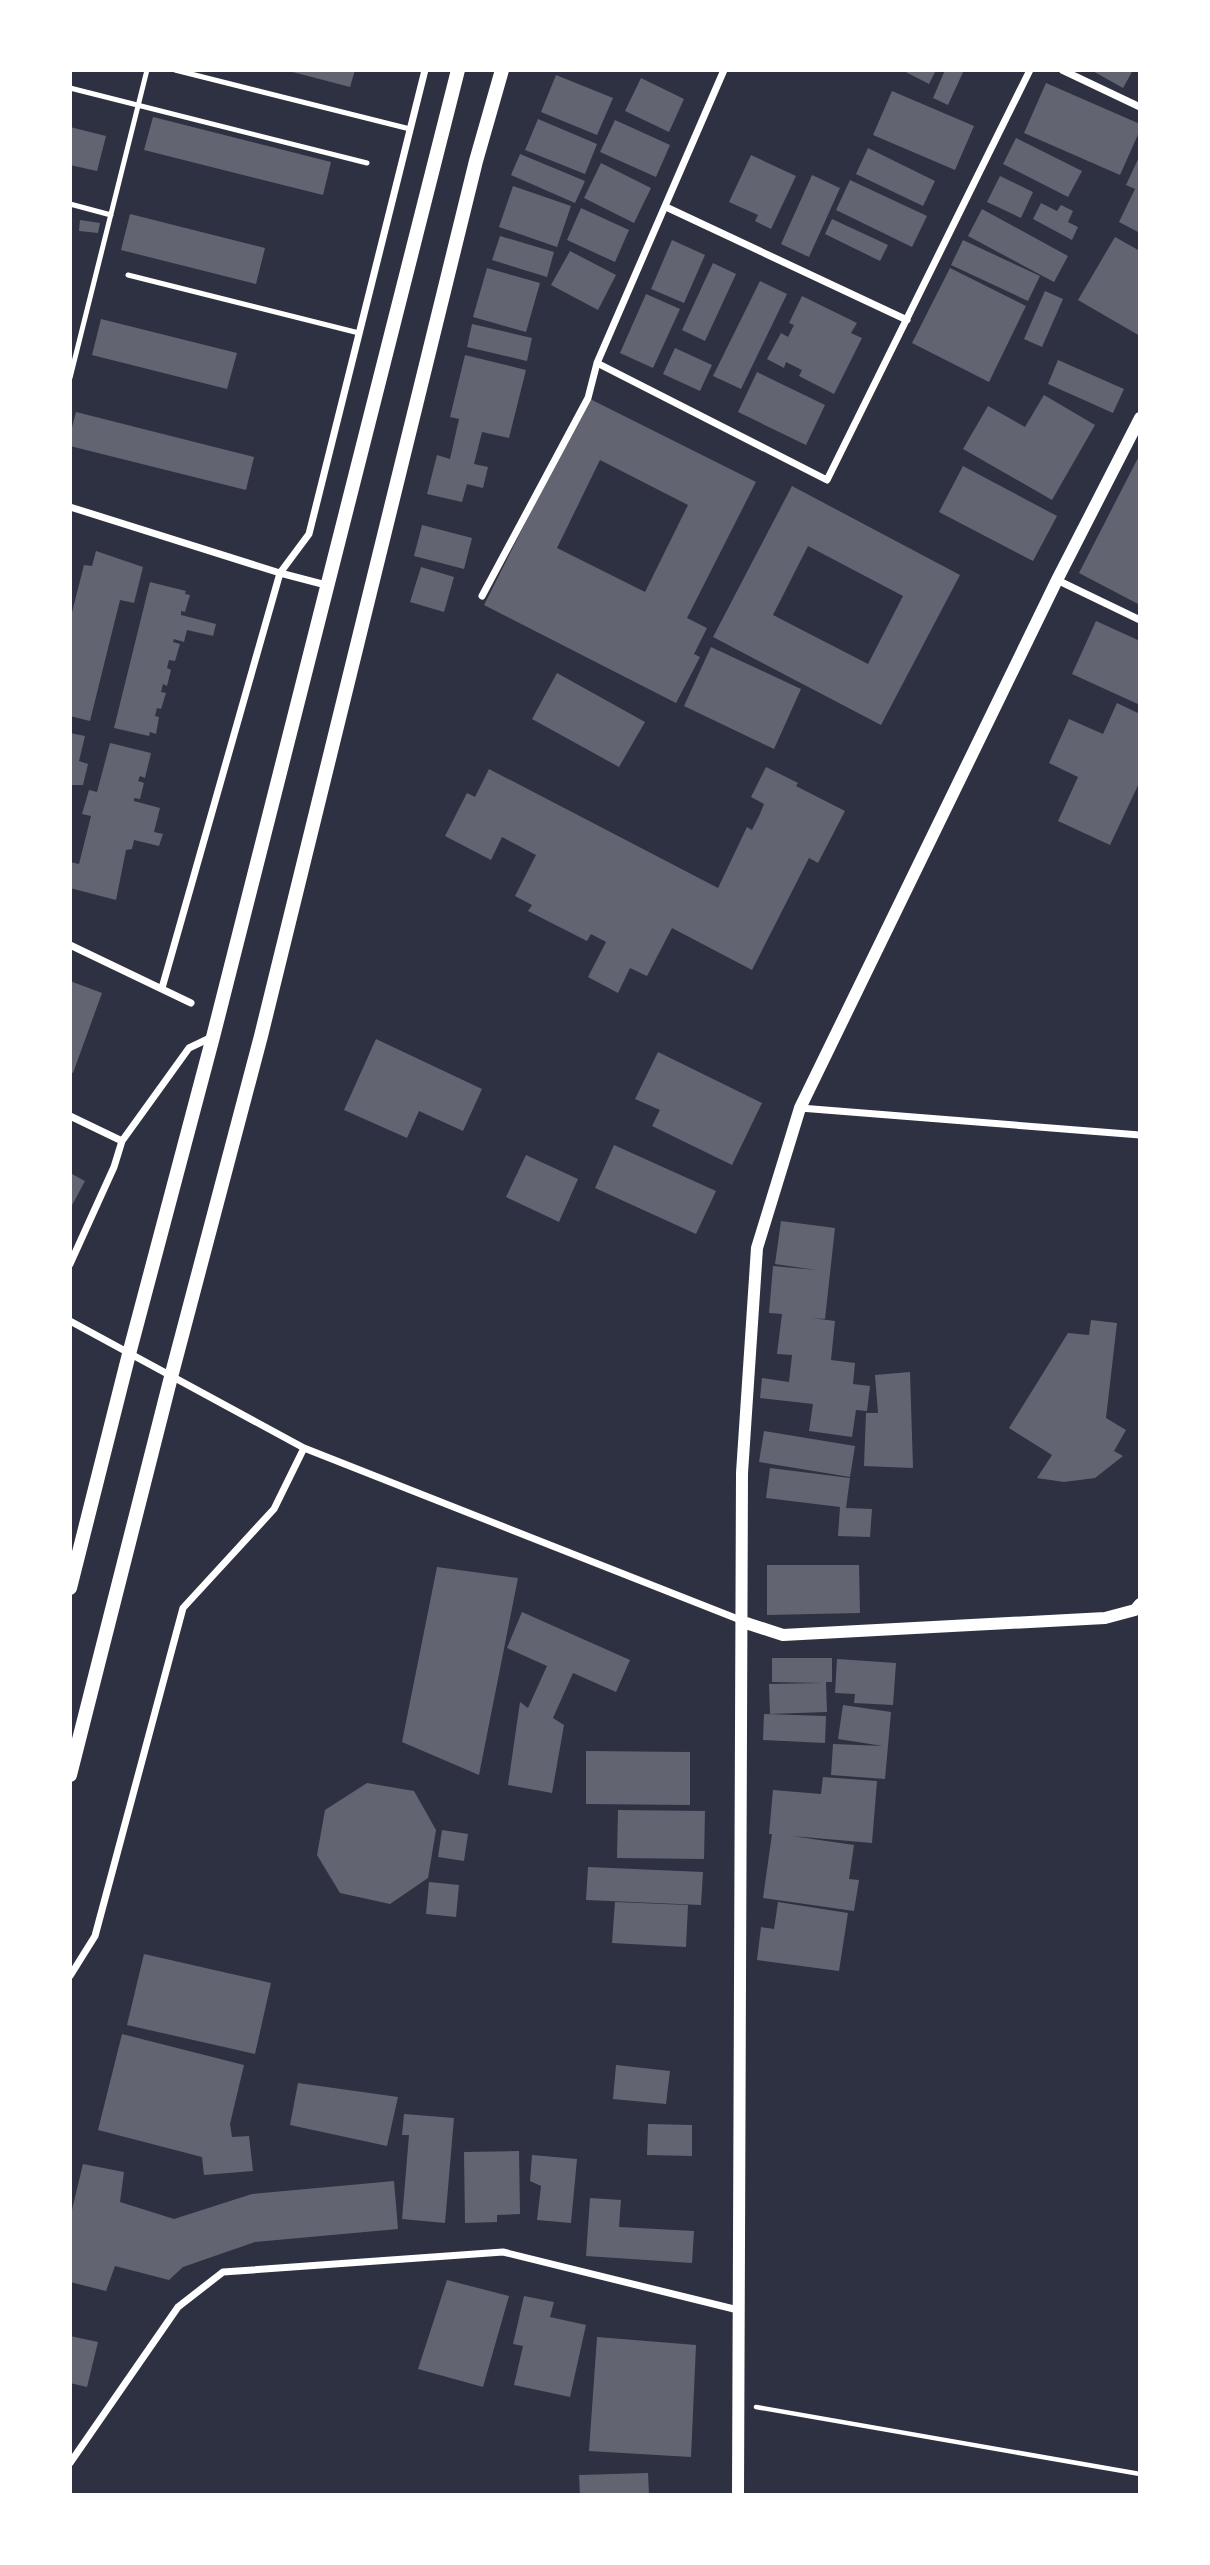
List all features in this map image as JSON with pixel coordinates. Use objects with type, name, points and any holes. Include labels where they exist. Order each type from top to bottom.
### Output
[{"type":"main road","points":[[70,1588],[458,70]]},
{"type":"main road","points":[[70,1774],[261,1036],[476,161],[502,70]]},
{"type":"street","points":[[162,988],[280,573],[309,534],[425,70]]},
{"type":"street","points":[[482,596],[588,398],[597,363],[724,70]]},
{"type":"street","points":[[597,363],[827,480],[1030,70]]},
{"type":"street","points":[[1062,70],[1140,107]]},
{"type":"street","points":[[666,207],[907,320]]},
{"type":"street","points":[[738,2495],[742,1473],[757,1248],[800,1108],[1057,580],[1140,418]]},
{"type":"street","points":[[70,507],[326,586]]},
{"type":"street","points":[[1057,580],[1140,620]]},
{"type":"street","points":[[70,945],[191,1003]]},
{"type":"street","points":[[70,1264],[114,1167],[122,1141],[189,1048],[213,1037]]},
{"type":"street","points":[[800,1108],[1140,1135]]},
{"type":"street","points":[[70,1116],[122,1141]]},
{"type":"street","points":[[70,1321],[304,1448],[743,1622],[783,1635],[1105,1618],[1138,1608]]},
{"type":"street","points":[[70,1976],[94,1936],[183,1608],[274,1509],[304,1448]]},
{"type":"street","points":[[70,2463],[178,2307],[223,2272],[503,2252],[738,2310]]},
{"type":"lane","points":[[70,378],[148,70]]},
{"type":"lane","points":[[175,70],[410,129]]},
{"type":"lane","points":[[70,89],[367,163]]},
{"type":"lane","points":[[70,204],[111,215]]},
{"type":"lane","points":[[128,275],[359,333]]},
{"type":"path","points":[[738,2403],[1140,2474]]},
{"type":"building","points":[[285,70],[355,70],[350,87]]},
{"type":"building","points":[[902,70],[936,70],[929,84]]},
{"type":"building","points":[[945,70],[964,70],[948,105],[933,98]]},
{"type":"building","points":[[1091,70],[1133,70],[1123,88]]},
{"type":"building","points":[[556,75],[613,98],[597,135],[541,112]]},
{"type":"building","points":[[641,78],[684,99],[669,132],[625,111]]},
{"type":"building","points":[[1046,83],[1140,124],[1140,130],[1120,175],[1024,133]]},
{"type":"building","points":[[892,91],[974,126],[955,170],[873,135]]},
{"type":"building","points":[[153,117],[331,162],[323,195],[144,150]]},
{"type":"building","points":[[538,119],[597,144],[585,174],[525,150]]},
{"type":"building","points":[[615,120],[670,145],[656,177],[600,152]]},
{"type":"building","points":[[70,127],[106,136],[97,171],[70,165]]},
{"type":"building","points":[[1016,138],[1082,171],[1068,197],[1003,164]]},
{"type":"building","points":[[868,148],[935,181],[923,206],[856,174]]},
{"type":"building","points":[[520,154],[585,181],[575,203],[511,175]]},
{"type":"building","points":[[751,155],[796,176],[771,229],[755,221],[758,215],[729,202]]},
{"type":"building","points":[[1140,155],[1140,233],[1119,222],[1135,189],[1126,185]]},
{"type":"building","points":[[601,163],[651,188],[634,223],[584,198]]},
{"type":"building","points":[[812,175],[840,188],[809,257],[781,244]]},
{"type":"building","points":[[1000,176],[1033,192],[1021,218],[987,202]]},
{"type":"building","points":[[850,180],[927,216],[912,247],[836,210]]},
{"type":"building","points":[[513,186],[571,206],[557,247],[499,227]]},
{"type":"building","points":[[1041,203],[1057,211],[1061,205],[1073,211],[1068,222],[1078,227],[1072,240],[1033,219]]},
{"type":"building","points":[[581,208],[629,230],[615,262],[567,240]]},
{"type":"building","points":[[982,209],[1068,256],[1054,282],[968,236]]},
{"type":"building","points":[[130,214],[265,248],[256,284],[121,250]]},
{"type":"building","points":[[832,219],[888,245],[880,261],[825,234]]},
{"type":"building","points":[[80,220],[100,223],[98,233],[79,231]]},
{"type":"building","points":[[500,236],[554,252],[547,277],[492,260]]},
{"type":"building","points":[[1115,237],[1140,251],[1140,336],[1078,300]]},
{"type":"building","points":[[672,240],[705,255],[684,303],[651,289]]},
{"type":"building","points":[[963,240],[1040,276],[1028,301],[951,265]]},
{"type":"building","points":[[570,251],[616,275],[598,310],[551,285]]},
{"type":"building","points":[[713,263],[736,274],[705,341],[682,330]]},
{"type":"building","points":[[487,268],[540,283],[526,332],[473,317]]},
{"type":"building","points":[[950,268],[1026,306],[989,382],[912,343]]},
{"type":"building","points":[[760,281],[787,294],[741,389],[713,376]]},
{"type":"building","points":[[1045,291],[1063,299],[1042,347],[1024,339]]},
{"type":"building","points":[[646,294],[680,309],[653,368],[620,353]]},
{"type":"building","points":[[802,296],[857,323],[851,333],[862,338],[834,394],[799,376],[802,370],[786,362],[784,368],[767,359],[781,333],[788,337],[794,325],[789,323]]},
{"type":"building","points":[[101,319],[237,353],[227,389],[92,355]]},
{"type":"building","points":[[472,324],[532,338],[527,361],[467,347]]},
{"type":"building","points":[[675,348],[712,365],[700,391],[663,374]]},
{"type":"building","points":[[465,355],[526,370],[509,438],[482,432],[474,464],[488,467],[483,488],[467,484],[462,502],[427,494],[437,455],[450,459],[459,419],[450,417]]},
{"type":"building","points":[[1058,360],[1124,389],[1113,413],[1048,384]]},
{"type":"building","points":[[757,372],[825,405],[806,445],[738,412]]},
{"type":"building","points":[[1044,395],[1095,425],[1052,500],[963,449],[988,406],[1025,427]]},
{"type":"building","points":[[588,398],[756,482],[687,618],[707,628],[694,654],[700,657],[676,703],[484,605]],"holes":[[[600,460],[688,505],[645,592],[557,548]]]},
{"type":"building","points":[[76,412],[254,457],[246,490],[70,446]]},
{"type":"building","points":[[1140,454],[1140,605],[1079,573]]},
{"type":"building","points":[[963,466],[1057,516],[1033,561],[939,512]]},
{"type":"building","points":[[792,486],[960,575],[881,725],[713,637]],"holes":[[[808,546],[903,596],[868,664],[773,615]]]},
{"type":"building","points":[[422,525],[472,538],[464,569],[414,556]]},
{"type":"building","points":[[96,551],[143,567],[134,603],[120,600],[90,721],[70,716],[70,620],[84,565],[92,566]]},
{"type":"building","points":[[421,567],[454,577],[444,612],[410,602]]},
{"type":"building","points":[[150,582],[186,591],[185,594],[190,595],[185,612],[181,611],[181,615],[216,624],[213,636],[187,630],[184,642],[174,639],[173,642],[180,644],[175,661],[169,660],[167,668],[171,670],[167,686],[163,684],[161,692],[166,693],[161,709],[157,708],[155,716],[159,717],[156,734],[150,732],[149,736],[114,728]]},
{"type":"building","points":[[1096,621],[1140,641],[1140,705],[1072,674]]},
{"type":"building","points":[[711,647],[801,689],[774,749],[684,706]]},
{"type":"building","points":[[557,673],[645,722],[619,767],[532,719]]},
{"type":"building","points":[[1117,703],[1140,714],[1140,781],[1110,845],[1058,821],[1078,777],[1049,763],[1069,719],[1103,734]]},
{"type":"building","points":[[70,733],[85,736],[79,761],[88,764],[83,785],[72,785],[71,790]]},
{"type":"building","points":[[110,743],[151,753],[145,778],[140,776],[138,781],[144,783],[140,799],[134,798],[134,801],[160,808],[154,832],[163,834],[159,846],[134,840],[132,849],[126,850],[116,900],[70,888],[70,862],[79,864],[91,816],[82,814],[89,790],[97,792]]},
{"type":"building","points":[[766,767],[845,811],[818,863],[809,858],[752,970],[672,928],[647,976],[630,968],[618,993],[588,977],[606,942],[591,934],[587,941],[528,911],[532,905],[515,896],[536,855],[502,837],[491,860],[445,836],[467,793],[475,797],[489,769],[718,888],[747,827],[752,830],[764,804],[751,797]]},
{"type":"building","points":[[70,981],[102,993],[73,1073],[70,1071]]},
{"type":"building","points":[[376,1039],[482,1089],[463,1131],[419,1111],[407,1138],[344,1110]]},
{"type":"building","points":[[658,1052],[762,1103],[732,1165],[652,1126],[660,1110],[635,1099]]},
{"type":"building","points":[[614,1145],[716,1191],[696,1234],[595,1188]]},
{"type":"building","points":[[526,1155],[578,1179],[559,1222],[506,1197]]},
{"type":"building","points":[[70,1173],[85,1181],[70,1209]]},
{"type":"building","points":[[781,1221],[835,1228],[825,1319],[811,1318],[835,1321],[831,1360],[855,1363],[853,1384],[870,1386],[867,1411],[856,1410],[852,1437],[809,1431],[813,1404],[760,1398],[762,1378],[789,1382],[792,1355],[777,1354],[782,1314],[769,1313],[773,1266],[816,1270],[775,1264]]},
{"type":"building","points":[[1091,1320],[1117,1323],[1106,1418],[1126,1430],[1114,1451],[1123,1456],[1095,1478],[1064,1482],[1037,1478],[1052,1455],[1009,1428],[1068,1333],[1089,1335]]},
{"type":"building","points":[[910,1372],[913,1468],[864,1466],[866,1413],[878,1413],[875,1375]]},
{"type":"building","points":[[764,1431],[855,1446],[850,1477],[759,1462]]},
{"type":"building","points":[[770,1468],[850,1478],[846,1508],[872,1509],[870,1537],[838,1536],[840,1507],[766,1498]]},
{"type":"building","points":[[767,1565],[859,1565],[860,1613],[767,1615]]},
{"type":"building","points":[[437,1567],[518,1578],[479,1775],[402,1742]]},
{"type":"building","points":[[522,1612],[630,1660],[616,1692],[573,1673],[553,1718],[564,1725],[552,1793],[508,1785],[520,1702],[528,1708],[547,1666],[507,1648]]},
{"type":"building","points":[[772,1658],[832,1658],[832,1682],[826,1682],[827,1712],[770,1714],[769,1684],[823,1683],[772,1682]]},
{"type":"building","points":[[837,1659],[896,1663],[893,1705],[854,1703],[855,1694],[835,1693]]},
{"type":"building","points":[[843,1705],[891,1712],[885,1779],[831,1775],[833,1744],[883,1746],[838,1739]]},
{"type":"building","points":[[764,1714],[826,1716],[825,1743],[763,1740]]},
{"type":"building","points":[[586,1751],[690,1752],[690,1805],[586,1804]]},
{"type":"building","points":[[823,1777],[877,1781],[872,1843],[792,1836],[854,1845],[849,1879],[859,1880],[854,1911],[763,1898],[772,1834],[769,1834],[773,1790],[821,1794]]},
{"type":"building","points":[[367,1783],[414,1791],[436,1830],[428,1878],[390,1904],[340,1893],[317,1855],[325,1810]]},
{"type":"building","points":[[618,1810],[705,1811],[704,1859],[617,1858]]},
{"type":"building","points":[[442,1830],[468,1834],[464,1861],[438,1857]]},
{"type":"building","points":[[588,1867],[703,1872],[701,1905],[586,1900]]},
{"type":"building","points":[[429,1882],[459,1885],[456,1917],[426,1914]]},
{"type":"building","points":[[615,1902],[688,1905],[686,1947],[612,1943]]},
{"type":"building","points":[[778,1902],[848,1913],[839,1971],[757,1960],[761,1927],[774,1929]]},
{"type":"building","points":[[144,1954],[271,1983],[255,2054],[127,2025]]},
{"type":"building","points":[[122,2034],[244,2065],[230,2124],[232,2137],[249,2136],[253,2171],[204,2175],[202,2157],[98,2130]]},
{"type":"building","points":[[616,2065],[670,2071],[666,2104],[613,2099]]},
{"type":"building","points":[[298,2083],[398,2097],[387,2146],[290,2125]]},
{"type":"building","points":[[404,2114],[454,2118],[445,2223],[402,2219],[409,2135],[402,2135]]},
{"type":"building","points":[[648,2124],[692,2125],[692,2156],[647,2155]]},
{"type":"building","points":[[519,2151],[520,2214],[497,2215],[497,2222],[465,2223],[464,2152]]},
{"type":"building","points":[[532,2155],[577,2159],[571,2223],[537,2220],[541,2186],[530,2181]]},
{"type":"building","points":[[83,2164],[124,2172],[120,2202],[174,2219],[252,2194],[394,2181],[398,2229],[255,2242],[183,2267],[169,2280],[115,2266],[106,2291],[70,2282],[70,2218]]},
{"type":"building","points":[[590,2198],[621,2200],[619,2227],[694,2231],[692,2263],[586,2256]]},
{"type":"building","points":[[447,2280],[509,2296],[483,2387],[418,2369]]},
{"type":"building","points":[[524,2296],[554,2302],[550,2317],[586,2325],[570,2397],[514,2385],[523,2346],[513,2344]]},
{"type":"building","points":[[70,2336],[98,2342],[87,2387],[70,2383]]},
{"type":"building","points":[[597,2337],[696,2345],[691,2457],[589,2451]]},
{"type":"building","points":[[648,2473],[649,2495],[580,2495],[579,2475]]}]
